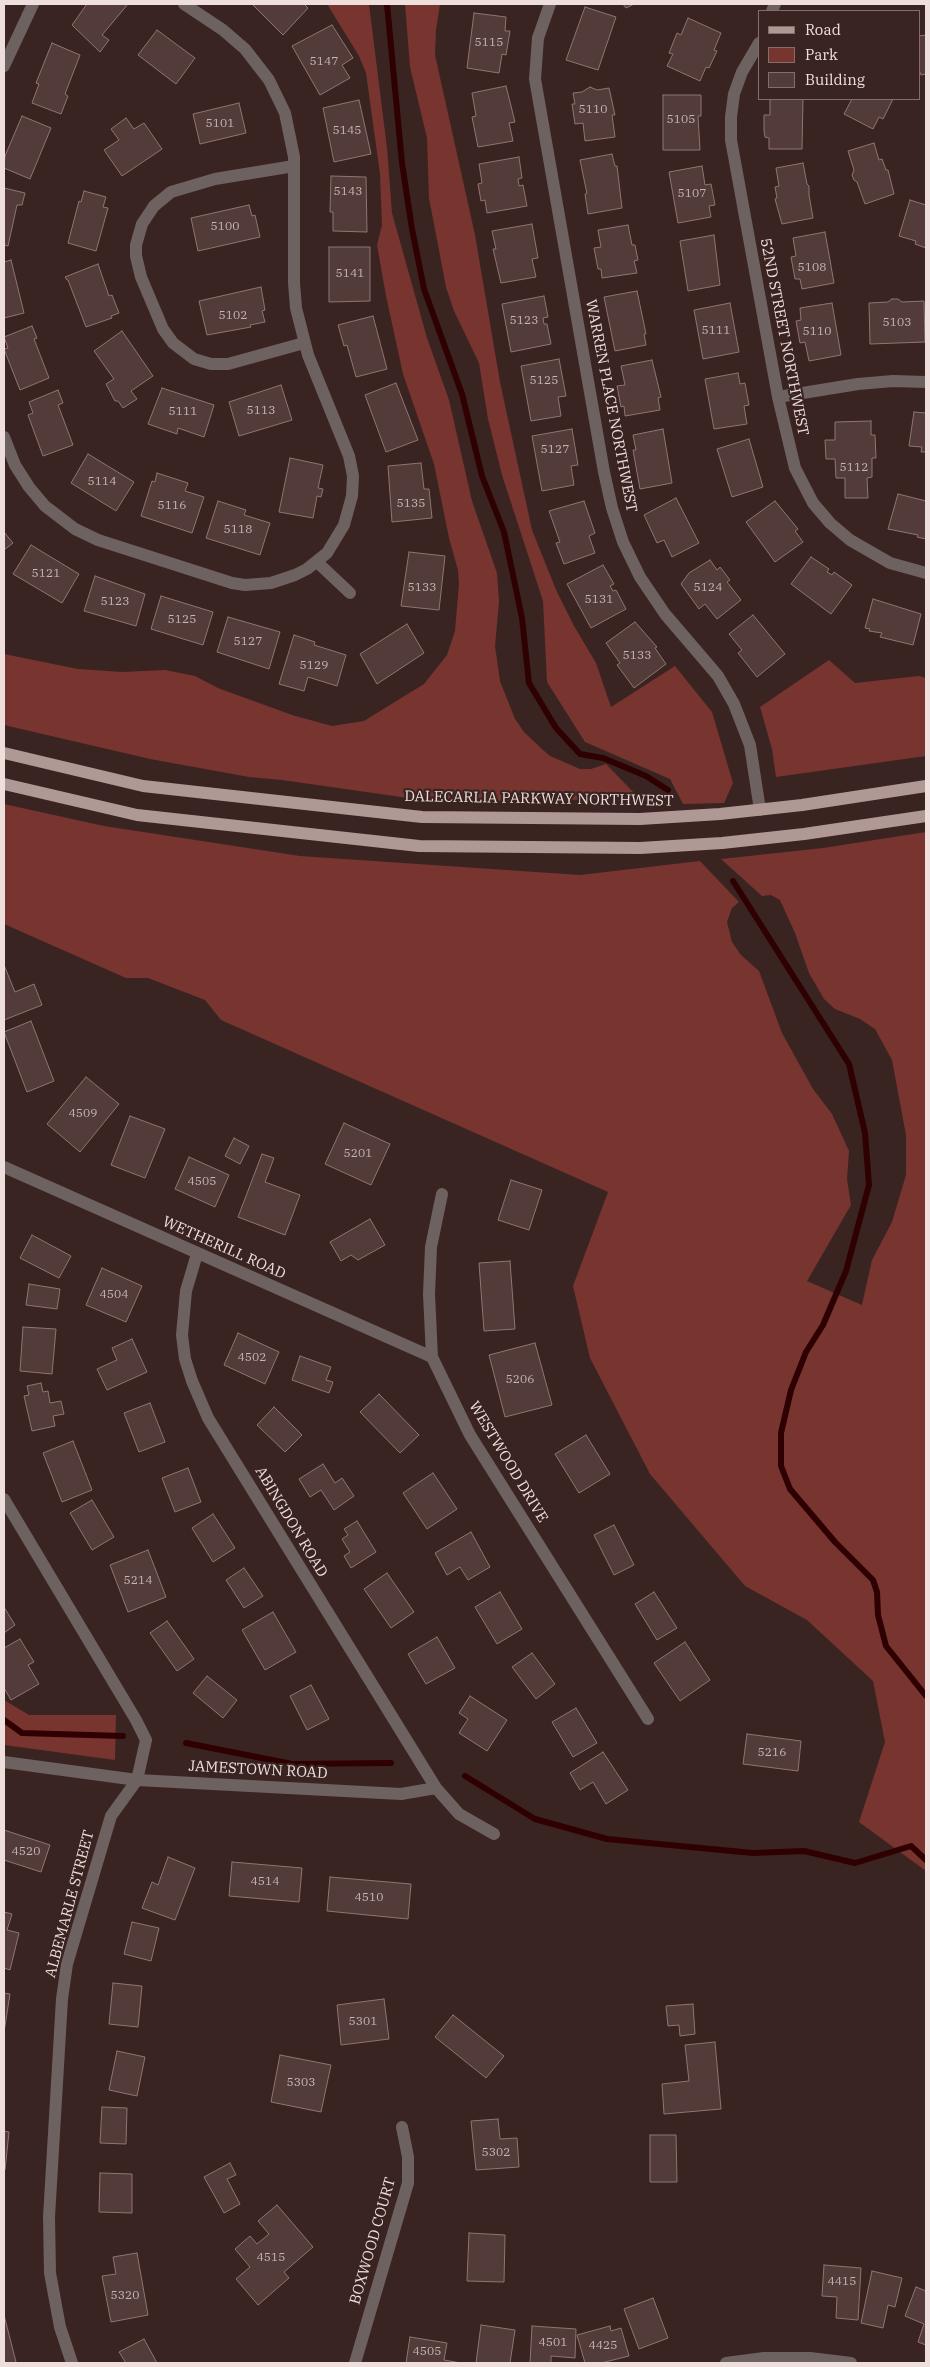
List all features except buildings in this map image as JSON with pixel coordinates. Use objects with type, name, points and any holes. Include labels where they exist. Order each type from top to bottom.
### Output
[{"type":"main road","name":"DALECARLIA PARKWAY NORTHWEST","points":[[4,754],[144,786],[422,817],[640,819],[760,810],[926,786]]},
{"type":"main road","points":[[4,784],[137,815],[419,846],[640,848],[722,843],[804,834],[926,816]]},
{"type":"street","points":[[4,66],[33,4]]},
{"type":"street","points":[[4,437],[16,465],[36,497],[64,522],[98,540],[220,579],[245,584],[271,583],[283,580],[307,569],[317,562],[335,542],[344,525],[352,496],[352,476],[346,446],[304,344],[298,316],[294,283],[293,148],[287,122],[278,96],[269,80],[238,42],[184,4]]},
{"type":"street","name":"WARREN PLACE NORTHWEST","points":[[550,4],[538,38],[534,79],[612,508],[640,578],[666,614],[718,676],[734,704],[750,745],[760,810]]},
{"type":"street","name":"52ND STREET NORTHWEST","points":[[758,45],[737,86],[731,117],[731,132],[778,397],[795,468],[806,492],[822,513],[850,540],[872,554],[903,568],[926,574]]},
{"type":"street","points":[[294,166],[223,178],[171,192],[154,206],[142,224],[136,245],[136,256],[141,277],[163,329],[173,343],[186,355],[202,362],[228,364],[304,344]]},
{"type":"street","points":[[778,397],[858,384],[893,381],[926,382]]},
{"type":"street","points":[[317,562],[350,593]]},
{"type":"street","name":"WETHERILL ROAD","points":[[4,1167],[432,1357]]},
{"type":"street","name":"WESTWOOD DRIVE","points":[[442,1194],[431,1247],[429,1294],[432,1357],[470,1435],[648,1720]]},
{"type":"street","name":"ABINGDON ROAD","points":[[197,1254],[186,1290],[182,1335],[185,1359],[192,1381],[213,1426],[436,1788]]},
{"type":"street","name":"ALBEMARLE STREET","points":[[4,1499],[146,1740],[137,1780],[111,1816],[70,1955],[62,1999],[49,2217],[50,2273],[60,2327],[72,2363]]},
{"type":"street","name":"JAMESTOWN ROAD","points":[[4,1762],[137,1780],[401,1794],[436,1788]]},
{"type":"street","points":[[436,1788],[458,1814],[494,1834]]},
{"type":"street","name":"BOXWOOD COURT","points":[[354,2363],[408,2183],[408,2157],[402,2127]]},
{"type":"street","points":[[726,2363],[764,2358],[810,2358],[851,2363]]},
{"type":"green space","points":[[327,4],[369,4],[387,148],[392,213],[427,338],[449,400],[472,501],[497,573],[499,602],[495,646],[500,681],[515,719],[524,732],[550,756],[580,769],[591,769],[606,764],[637,796],[572,800],[538,798],[507,802],[408,798],[249,777],[150,759],[4,725],[4,654],[78,669],[122,672],[165,670],[195,676],[218,688],[292,715],[332,726],[364,721],[424,684],[447,655],[455,631],[459,584],[458,570],[449,538],[434,464],[403,374],[386,296],[377,245],[382,225],[380,174],[366,73],[359,56]]},
{"type":"green space","points":[[405,4],[440,4],[435,55],[475,235],[500,382],[532,530],[557,592],[596,663],[611,707],[675,666],[712,712],[733,783],[724,803],[683,804],[670,779],[585,742],[547,682],[543,601],[502,475],[488,419],[479,363],[454,311],[446,287],[429,198],[427,138],[410,67]]},
{"type":"green space","points":[[829,660],[855,683],[919,676],[926,678],[926,756],[776,777],[772,749],[760,707]]},
{"type":"green space","points":[[4,804],[104,826],[300,856],[580,875],[700,861],[739,902],[732,908],[727,922],[732,942],[741,955],[759,971],[782,1033],[813,1089],[832,1114],[849,1151],[847,1179],[851,1205],[807,1281],[862,1305],[872,1260],[892,1222],[906,1175],[906,1135],[892,1060],[875,1029],[860,1019],[835,1009],[824,999],[809,973],[795,933],[780,900],[771,895],[762,896],[721,859],[823,848],[926,832],[926,1871],[859,1822],[885,1742],[873,1681],[807,1620],[745,1586],[650,1474],[590,1358],[573,1286],[608,1192],[221,1020],[205,1000],[148,978],[126,978],[4,924]]},
{"type":"green space","points":[[4,1700],[29,1715],[116,1715],[115,1760],[4,1745]]},
{"type":"waterway","points":[[387,4],[402,163],[412,229],[424,289],[462,394],[482,476],[504,532],[522,618],[529,683],[556,728],[580,754],[603,758],[646,776],[668,790]]},
{"type":"waterway","points":[[733,881],[849,1064],[865,1133],[869,1185],[846,1271],[823,1325],[806,1352],[791,1390],[781,1433],[781,1466],[790,1489],[835,1542],[873,1580],[877,1592],[878,1615],[886,1646],[926,1696]]},
{"type":"waterway","points":[[4,1720],[22,1733],[123,1736]]},
{"type":"waterway","points":[[186,1743],[292,1764],[391,1763]]},
{"type":"waterway","points":[[465,1776],[535,1819],[607,1839],[753,1853],[804,1851],[855,1863],[911,1846],[926,1860]]}]
